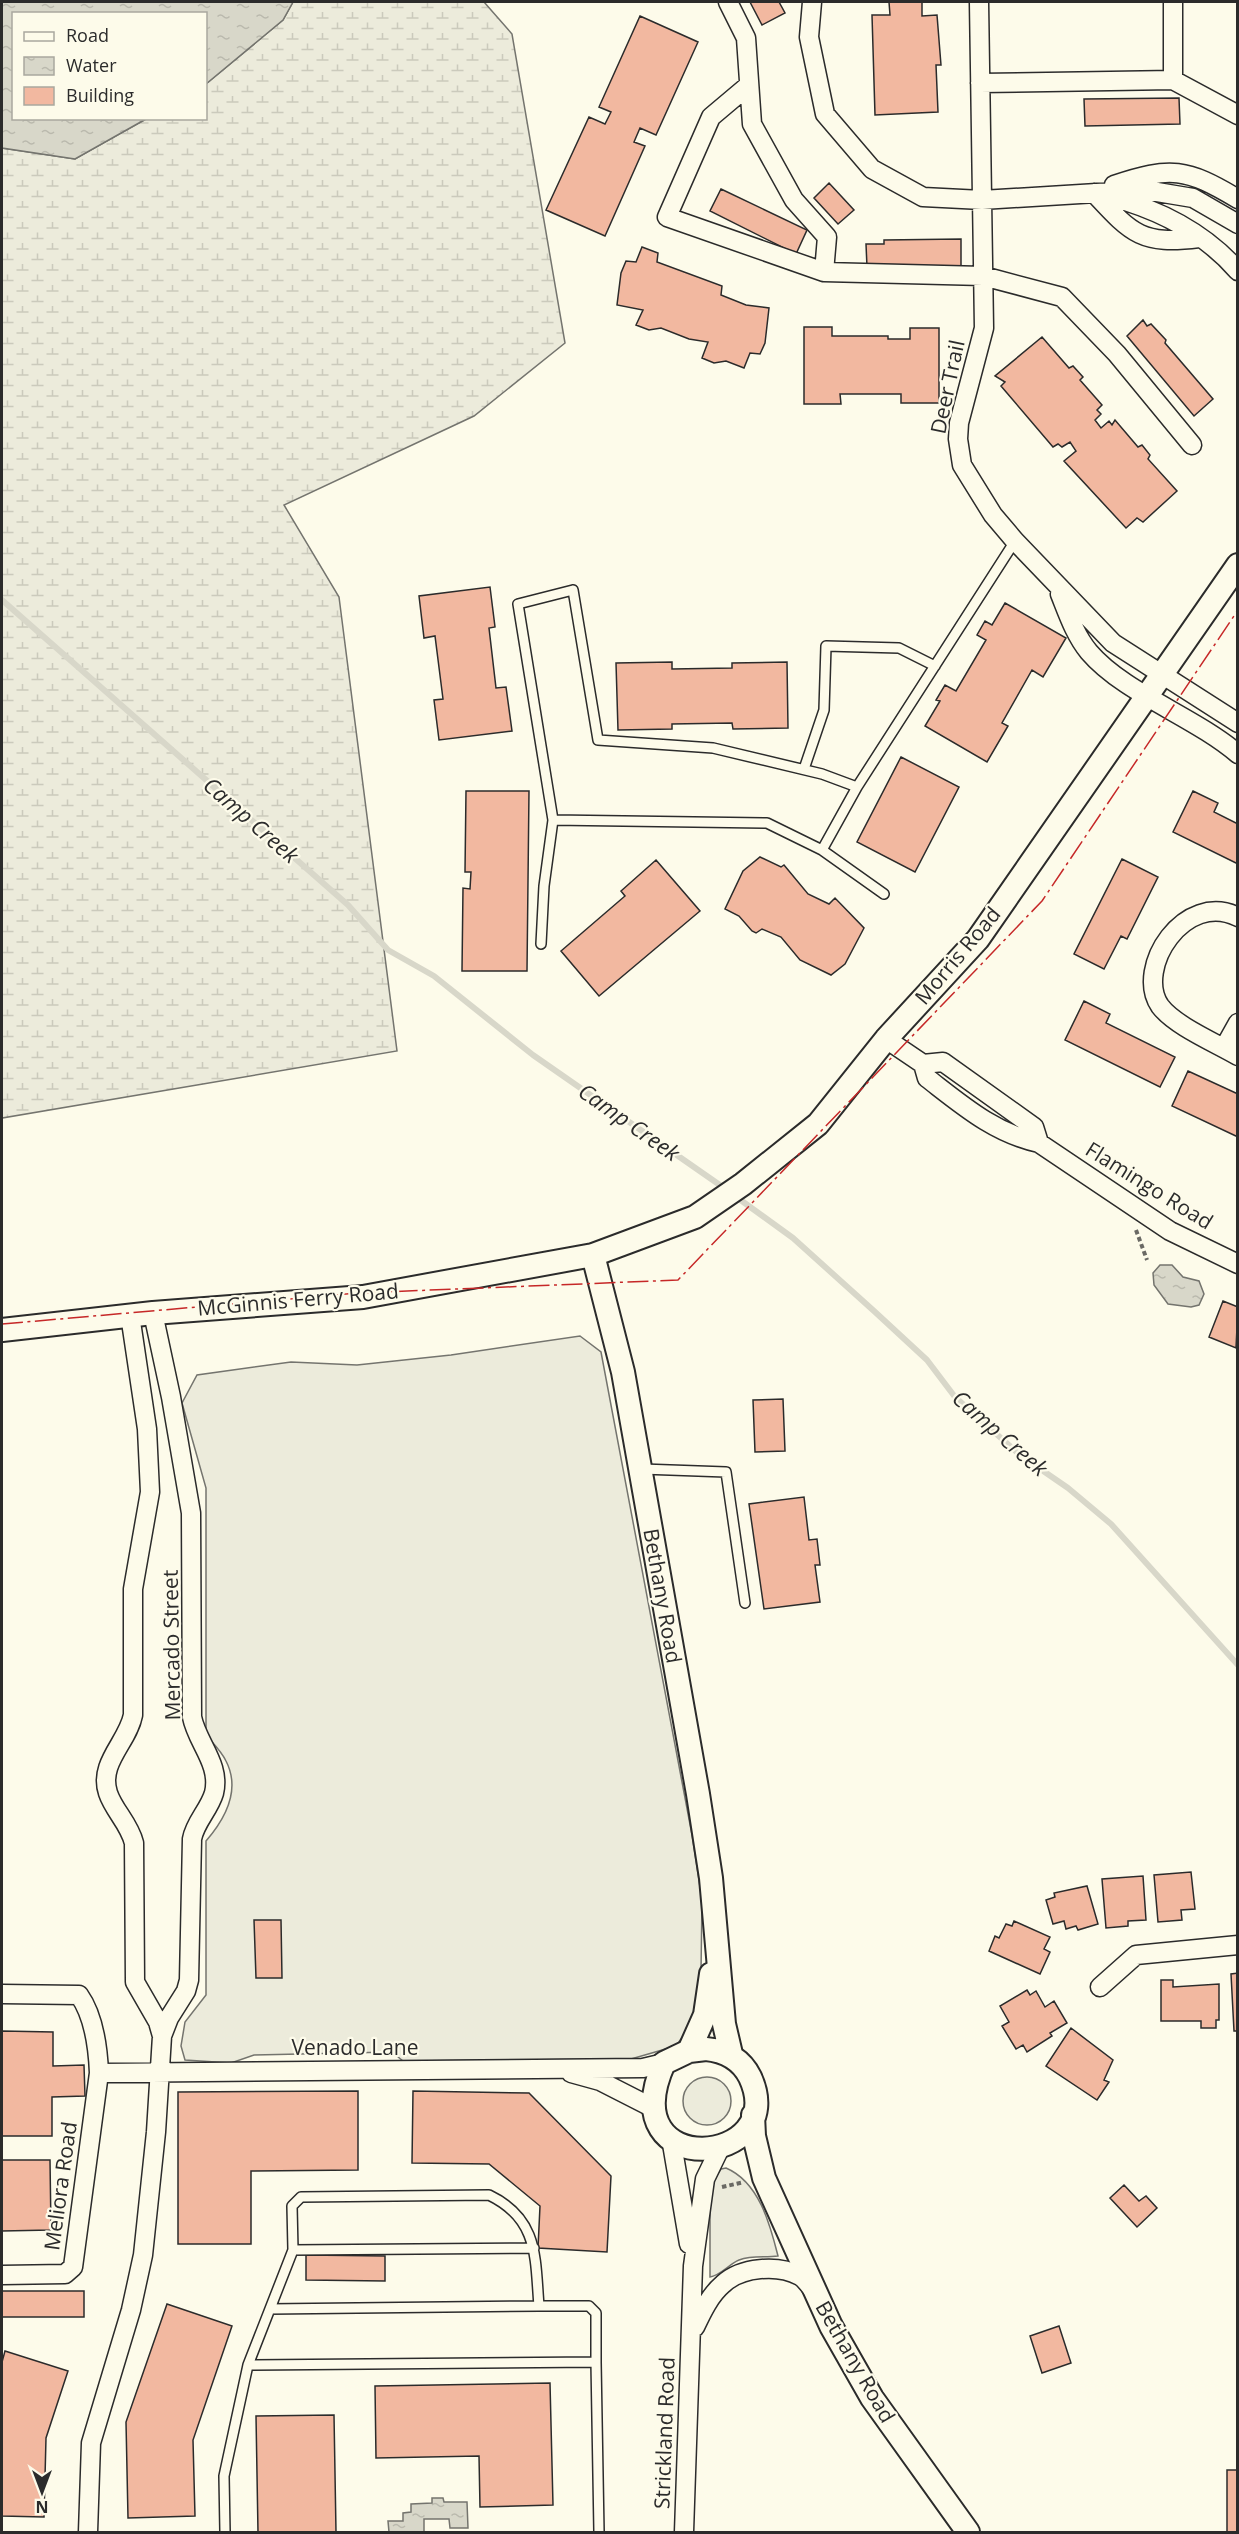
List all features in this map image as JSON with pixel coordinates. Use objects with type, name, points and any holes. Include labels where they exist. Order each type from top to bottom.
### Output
[{"type":"street","points":[[728,2],[746,38],[752,124],[794,200],[827,237],[824,272]]},
{"type":"street","points":[[812,2],[809,37],[825,114],[872,169],[923,196],[982,200],[1092,192],[1145,190],[1169,192],[1193,198],[1238,224]]},
{"type":"street","name":"Deer Trail","points":[[979,2],[984,328],[959,423],[959,454],[971,482],[1015,541],[1113,643],[1238,723]]},
{"type":"street","points":[[1173,2],[1173,80]]},
{"type":"street","points":[[980,83],[1173,80],[1238,115]]},
{"type":"street","points":[[749,85],[711,117],[667,217],[824,272],[983,276],[1062,297],[1117,354],[1192,445]]},
{"type":"street","points":[[1092,192],[1150,173],[1167,171],[1199,178],[1238,199]]},
{"type":"street","points":[[1092,192],[1119,220],[1148,239],[1168,242],[1199,238]]},
{"type":"street","points":[[1092,192],[1157,212],[1199,238],[1238,272]]},
{"type":"street","name":"Morris Road","points":[[593,1255],[695,1217],[743,1184],[818,1124],[886,1039],[978,939],[1146,694],[1238,565]]},
{"type":"street","points":[[1055,581],[1075,632],[1088,650],[1107,668],[1206,730],[1238,754]]},
{"type":"street","points":[[1238,917],[1213,911],[1202,912],[1182,921],[1158,959],[1152,980],[1155,994],[1168,1014],[1231,1052],[1238,1023]]},
{"type":"street","name":"Flamingo Road","points":[[886,1039],[923,1064],[943,1062],[1034,1128],[1039,1143]]},
{"type":"street","name":"Flamingo Road","points":[[923,1064],[927,1078],[986,1123],[1016,1138],[1039,1143],[1170,1231],[1238,1264]]},
{"type":"street","points":[[964,1107],[978,1088]]},
{"type":"street","name":"McGinnis Ferry Road","points":[[2,1330],[130,1315],[363,1297],[593,1255]]},
{"type":"street","name":"Bethany Road","points":[[593,1255],[623,1372],[704,1830],[724,2025],[731,2054]]},
{"type":"street","name":"Mercado Street","points":[[153,1313],[171,1396],[192,1524],[192,1717],[196,1732],[210,1760],[215,1785],[213,1794],[193,1831],[189,1980],[186,1991],[169,2018],[162,2036]]},
{"type":"street","name":"Mercado Street","points":[[88,2532],[90,2450],[138,2280],[161,2072],[162,2036],[158,2022],[136,1988],[135,1851],[132,1834],[110,1800],[106,1782],[107,1768],[128,1733],[133,1715],[133,1588],[150,1492],[147,1429],[130,1315]]},
{"type":"street","name":"Bethany Road","points":[[689,2051],[705,2015],[717,1940]]},
{"type":"street","points":[[1100,1987],[1136,1955],[1238,1945]]},
{"type":"street","name":"Meliora Road","points":[[2,1994],[79,1995],[86,2005],[98,2052],[99,2073],[73,2267],[65,2274],[2,2275]]},
{"type":"street","points":[[706,2049],[731,2054],[747,2071],[754,2085],[756,2100],[747,2128],[725,2146],[696,2150],[671,2139],[662,2130],[653,2108],[655,2088],[664,2064],[689,2051],[706,2049]]},
{"type":"street","name":"Venado Lane","points":[[161,2072],[643,2068],[664,2064]]},
{"type":"street","name":"Venado Lane","points":[[549,2069],[600,2082],[653,2108]]},
{"type":"street","points":[[99,2073],[161,2072]]},
{"type":"street","name":"Bethany Road","points":[[753,2115],[756,2179]]},
{"type":"street","name":"Strickland Road","points":[[671,2139],[693,2266]]},
{"type":"street","name":"Bethany Road","points":[[725,2146],[752,2163],[756,2179],[831,2326],[868,2392],[968,2532]]},
{"type":"street","name":"Strickland Road","points":[[684,2532],[693,2266],[705,2179],[725,2146]]},
{"type":"street","name":"Strickland Road","points":[[691,2334],[703,2310],[722,2284],[747,2271],[784,2271],[801,2277],[816,2293]]},
{"type":"lane","points":[[822,850],[857,787],[1015,541]]},
{"type":"lane","points":[[541,944],[544,886],[554,820],[518,604],[573,590],[598,740],[713,748],[804,769],[857,787]]},
{"type":"lane","points":[[804,769],[824,710],[826,646],[868,645],[899,648],[935,666]]},
{"type":"lane","points":[[554,820],[767,823],[822,850],[884,894]]},
{"type":"lane","points":[[639,1469],[726,1472],[744,1603]]},
{"type":"lane","points":[[225,2532],[224,2476],[248,2366],[293,2250],[292,2206],[301,2197],[489,2195],[504,2203],[529,2229],[534,2248],[538,2306]]},
{"type":"lane","points":[[293,2250],[534,2248]]},
{"type":"lane","points":[[270,2309],[589,2306],[596,2313],[599,2532]]},
{"type":"lane","points":[[248,2366],[596,2362]]},
{"type":"path","points":[[1144,1213],[1136,1231],[1147,1260]]},
{"type":"path","points":[[712,2185],[728,2187],[756,2179]]},
{"type":"green space","points":[[293,2],[484,2],[512,34],[565,343],[474,416],[284,505],[339,597],[397,1051],[2,1118],[2,148],[75,159],[144,120],[207,120],[207,83],[283,20]]},
{"type":"green space","points":[[580,1336],[601,1352],[692,1835],[702,1900],[701,1972],[691,2025],[676,2046],[631,2059],[403,2061],[392,2052],[254,2055],[231,2063],[185,2060],[181,2046],[185,2022],[206,1995],[206,1841],[225,1814],[232,1783],[224,1758],[206,1735],[206,1488],[182,1403],[197,1375],[291,1362],[357,1365],[451,1355]]},
{"type":"green space","points":[[707,2077],[724,2084],[731,2101],[724,2118],[707,2125],[690,2118],[683,2101],[690,2084]]},
{"type":"green space","points":[[726,2168],[737,2174],[755,2194],[767,2218],[778,2256],[739,2260],[710,2277],[710,2209],[713,2181],[721,2169]]},
{"type":"water","points":[[2,2],[293,2],[283,20],[207,83],[207,12],[12,12],[12,120],[144,120],[75,159],[2,148]]},
{"type":"water","points":[[1160,1265],[1172,1265],[1183,1277],[1199,1281],[1204,1294],[1199,1305],[1191,1307],[1168,1304],[1154,1285],[1153,1273]]},
{"type":"water","points":[[432,2498],[443,2498],[444,2502],[467,2502],[468,2528],[450,2528],[449,2519],[424,2519],[424,2532],[389,2532],[388,2521],[403,2521],[403,2513],[411,2512],[411,2504],[432,2503]]},
{"type":"building","points":[[750,2],[779,2],[785,13],[762,25]]},
{"type":"building","points":[[889,2],[922,2],[922,16],[937,15],[941,65],[936,65],[938,112],[875,115],[872,15],[890,15]]},
{"type":"building","points":[[640,16],[698,42],[656,135],[640,128],[634,142],[645,146],[605,236],[546,210],[589,117],[605,124],[611,112],[599,107]]},
{"type":"building","points":[[1179,98],[1180,124],[1085,126],[1084,99]]},
{"type":"building","points":[[829,183],[854,210],[838,224],[814,198]]},
{"type":"building","points":[[721,189],[807,230],[796,254],[710,211]]},
{"type":"building","points":[[961,239],[961,266],[867,267],[866,244],[884,244],[884,240]]},
{"type":"building","points":[[642,247],[658,253],[657,262],[722,286],[721,295],[746,305],[769,308],[765,343],[760,354],[750,353],[744,368],[726,361],[714,363],[702,358],[708,342],[689,339],[661,328],[649,330],[636,325],[643,310],[617,305],[621,273],[626,261],[636,262]]},
{"type":"building","points":[[1143,320],[1147,326],[1151,324],[1166,340],[1165,343],[1213,399],[1194,416],[1127,336]]},
{"type":"building","points":[[804,327],[832,327],[832,336],[888,336],[888,339],[910,339],[910,328],[939,328],[939,403],[901,403],[901,394],[840,394],[841,404],[804,404]]},
{"type":"building","points":[[1042,337],[1069,368],[1073,366],[1083,377],[1080,380],[1102,405],[1097,410],[1101,414],[1095,420],[1101,428],[1109,421],[1112,425],[1115,420],[1138,447],[1142,445],[1150,455],[1148,459],[1177,491],[1143,522],[1137,518],[1126,528],[1064,461],[1076,451],[1070,442],[1062,447],[1058,444],[1053,447],[1001,386],[1005,382],[995,376]]},
{"type":"building","points":[[490,587],[495,627],[489,628],[496,688],[506,687],[512,731],[439,740],[434,700],[443,699],[435,636],[424,638],[419,596]]},
{"type":"building","points":[[1005,603],[1066,638],[1043,677],[1032,670],[1002,723],[1008,726],[987,762],[925,726],[940,701],[936,700],[945,685],[956,691],[986,640],[977,635],[985,621],[992,625]]},
{"type":"building","points":[[672,662],[672,669],[732,668],[732,663],[787,662],[788,728],[733,729],[732,723],[672,724],[672,729],[618,730],[616,663]]},
{"type":"building","points":[[901,757],[959,787],[915,872],[857,842]]},
{"type":"building","points":[[466,791],[529,791],[527,971],[462,971],[463,888],[470,889],[471,872],[465,872]]},
{"type":"building","points":[[1193,791],[1218,803],[1214,812],[1238,824],[1238,864],[1173,832]]},
{"type":"building","points":[[760,857],[781,867],[784,865],[808,894],[829,904],[835,898],[864,928],[845,964],[831,975],[800,960],[781,937],[762,929],[756,933],[752,931],[739,916],[725,909],[743,871]]},
{"type":"building","points":[[1122,859],[1158,877],[1127,939],[1121,936],[1104,969],[1074,954]]},
{"type":"building","points":[[656,860],[700,911],[599,996],[561,951],[625,896],[621,891]]},
{"type":"building","points":[[1084,1001],[1110,1014],[1106,1023],[1175,1057],[1160,1087],[1065,1040]]},
{"type":"building","points":[[1188,1071],[1238,1094],[1238,1137],[1172,1106]]},
{"type":"building","points":[[1223,1301],[1238,1307],[1236,1348],[1209,1337]]},
{"type":"building","points":[[783,1399],[785,1451],[755,1452],[753,1400]]},
{"type":"building","points":[[804,1497],[809,1540],[817,1539],[820,1565],[815,1565],[820,1602],[764,1609],[749,1504]]},
{"type":"building","points":[[1191,1872],[1195,1909],[1181,1910],[1182,1920],[1158,1922],[1154,1875]]},
{"type":"building","points":[[1143,1876],[1146,1920],[1128,1921],[1128,1926],[1106,1928],[1102,1879]]},
{"type":"building","points":[[1087,1886],[1098,1924],[1078,1930],[1076,1926],[1066,1929],[1064,1921],[1053,1924],[1046,1900],[1055,1897],[1054,1893]]},
{"type":"building","points":[[254,1920],[281,1920],[282,1978],[256,1978]]},
{"type":"building","points":[[1014,1921],[1050,1937],[1044,1949],[1050,1952],[1040,1974],[989,1951],[995,1936],[999,1938],[1006,1924],[1012,1926]]},
{"type":"building","points":[[1238,1973],[1238,2031],[1234,2031],[1231,1974]]},
{"type":"building","points":[[1161,1980],[1173,1980],[1173,1987],[1219,1984],[1219,2020],[1216,2020],[1216,2028],[1201,2028],[1201,2021],[1161,2021]]},
{"type":"building","points":[[1027,1990],[1030,1995],[1036,1991],[1045,2007],[1054,2001],[1067,2023],[1050,2033],[1052,2036],[1027,2052],[1023,2045],[1016,2049],[1002,2026],[1009,2022],[1000,2006]]},
{"type":"building","points":[[1071,2028],[1113,2060],[1104,2080],[1109,2082],[1097,2100],[1046,2066]]},
{"type":"building","points":[[2,2031],[53,2032],[53,2066],[84,2065],[85,2096],[52,2097],[52,2136],[2,2136]]},
{"type":"building","points":[[358,2091],[358,2170],[251,2171],[251,2244],[178,2244],[178,2092]]},
{"type":"building","points":[[413,2091],[529,2093],[611,2176],[607,2252],[538,2248],[540,2206],[489,2164],[412,2163]]},
{"type":"building","points":[[2,2160],[50,2160],[51,2230],[2,2231]]},
{"type":"building","points":[[1124,2185],[1139,2201],[1146,2196],[1157,2208],[1137,2227],[1110,2198]]},
{"type":"building","points":[[306,2255],[385,2256],[385,2281],[306,2280]]},
{"type":"building","points":[[2,2291],[84,2291],[84,2317],[2,2317]]},
{"type":"building","points":[[167,2304],[232,2326],[193,2440],[195,2516],[128,2518],[126,2422]]},
{"type":"building","points":[[1059,2326],[1071,2363],[1042,2373],[1030,2336]]},
{"type":"building","points":[[5,2351],[68,2371],[46,2438],[44,2517],[2,2516],[2,2362]]},
{"type":"building","points":[[550,2383],[553,2505],[480,2507],[479,2456],[376,2458],[375,2386]]},
{"type":"building","points":[[334,2415],[336,2532],[258,2532],[256,2416]]},
{"type":"building","points":[[1227,2470],[1238,2470],[1238,2532],[1227,2532]]},
{"type":"waterway","name":"Camp Creek","points":[[2,600],[348,905],[388,950],[434,976],[533,1055],[727,1190]]},
{"type":"waterway","name":"Camp Creek","points":[[735,1196],[793,1238],[874,1311],[927,1360],[955,1397],[1020,1455],[1068,1488],[1111,1524],[1238,1665]]},
{"type":"power","points":[[2,1324],[358,1293],[678,1280],[1042,901],[1238,610]]}]
